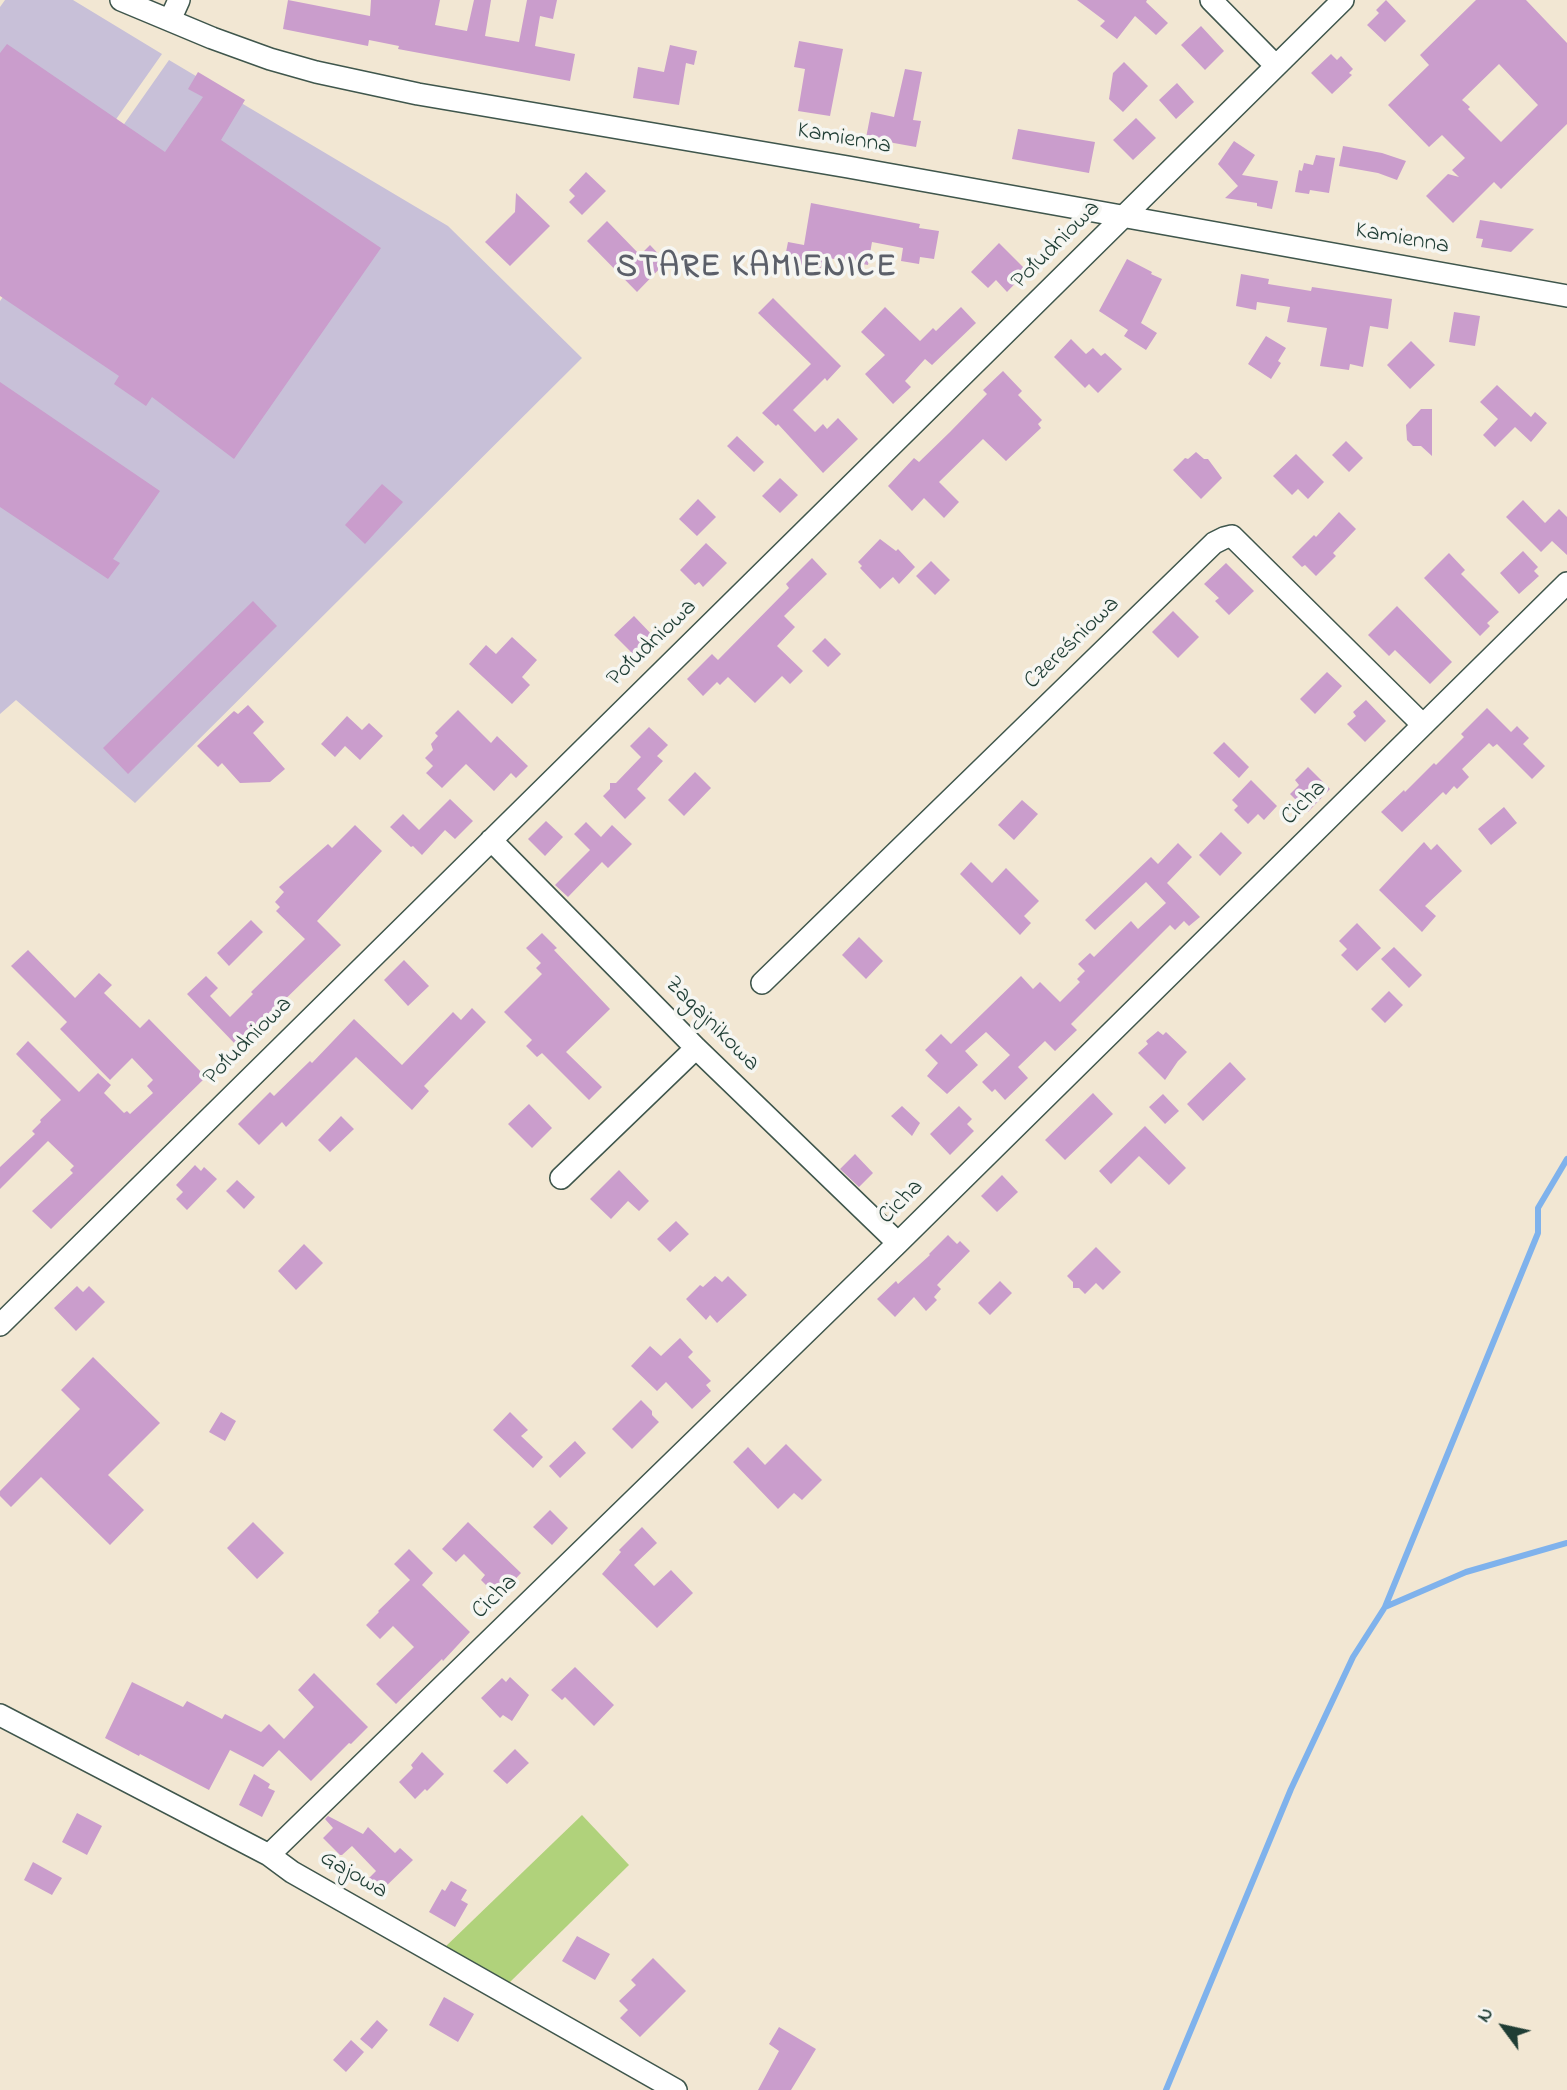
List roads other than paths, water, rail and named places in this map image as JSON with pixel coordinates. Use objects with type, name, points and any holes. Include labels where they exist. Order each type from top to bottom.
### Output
[{"type":"street","name":"Kamienna","points":[[121,0],[270,59],[316,72],[406,91],[1567,296]]},
{"type":"street","points":[[170,20],[179,0]]},
{"type":"street","points":[[1211,0],[1276,66]]},
{"type":"street","name":"Południowa","points":[[0,1325],[1343,0]]},
{"type":"street","name":"Czereśniowa","points":[[762,983],[1214,543],[1224,538],[1232,536],[1423,724]]},
{"type":"street","name":"Cicha","points":[[269,1856],[898,1243],[1567,583]]},
{"type":"street","name":"Zagajnikowa","points":[[491,840],[696,1048],[898,1243]]},
{"type":"street","points":[[561,1178],[696,1048]]},
{"type":"street","name":"Gajowa","points":[[0,1715],[269,1856],[292,1872],[676,2090]]},
{"type":"waterway","points":[[1385,1607],[1538,1233],[1538,1208],[1567,1159]]},
{"type":"waterway","points":[[1166,2090],[1291,1789],[1353,1657],[1385,1607],[1466,1572],[1567,1543]]},
{"type":"district","name":"STARE KAMIENICE","points":[[757,270]]}]
